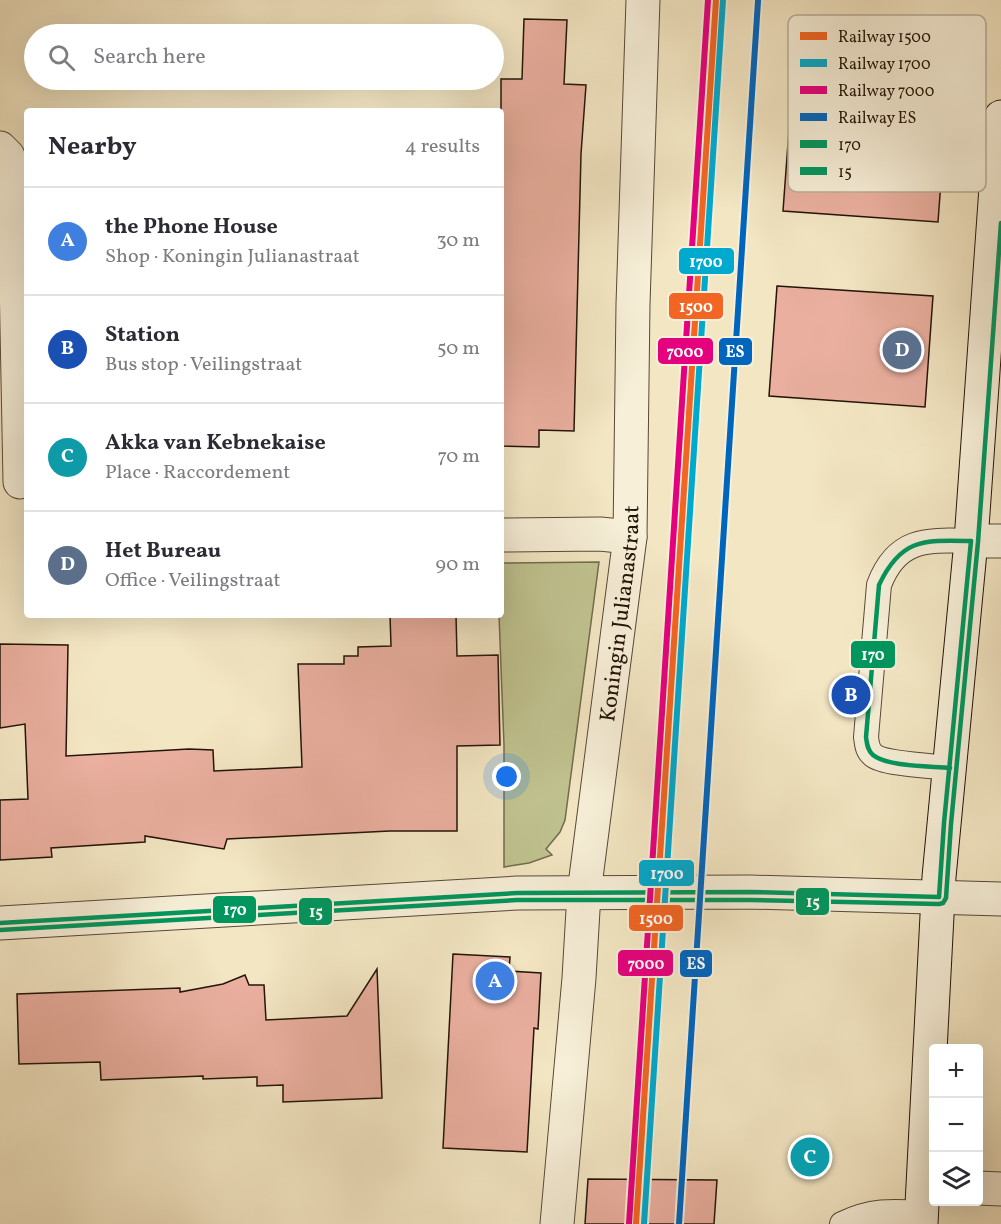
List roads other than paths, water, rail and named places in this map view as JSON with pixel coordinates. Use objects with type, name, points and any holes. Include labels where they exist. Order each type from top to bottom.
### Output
[{"type":"street","name":"Koningin Julianastraat","points":[[557,1224],[578,989],[584,893],[630,537],[633,304],[643,0]]},
{"type":"street","points":[[925,1202],[939,877],[950,768],[986,541],[1000,130]]},
{"type":"street","points":[[0,148],[8,156],[14,173],[16,482]]},
{"type":"street","points":[[504,535],[600,534],[630,537]]},
{"type":"street","points":[[0,923],[517,893],[750,892],[1001,899]]},
{"type":"street","points":[[983,1188],[1001,1189]]},
{"type":"lane","points":[[950,768],[886,760],[875,757],[868,749],[866,737],[879,585],[889,564],[914,544],[928,540],[986,541]]},
{"type":"lane","points":[[842,1224],[866,1214],[925,1202]]},
{"type":"rail line","name":"7000","points":[[629,1224],[708,0]]},
{"type":"rail line","name":"1500","points":[[636,1224],[716,0]]},
{"type":"rail line","name":"1700","points":[[644,1224],[723,0]]},
{"type":"rail line","name":"ES","points":[[679,1224],[758,1]]},
{"type":"place","name":"Het Bureau","points":[[902,350]]},
{"type":"place","name":"Station","points":[[851,695]]},
{"type":"place","name":"the Phone House","points":[[495,981]]},
{"type":"place","name":"Akka van Kebnekaise","points":[[810,1157]]}]
